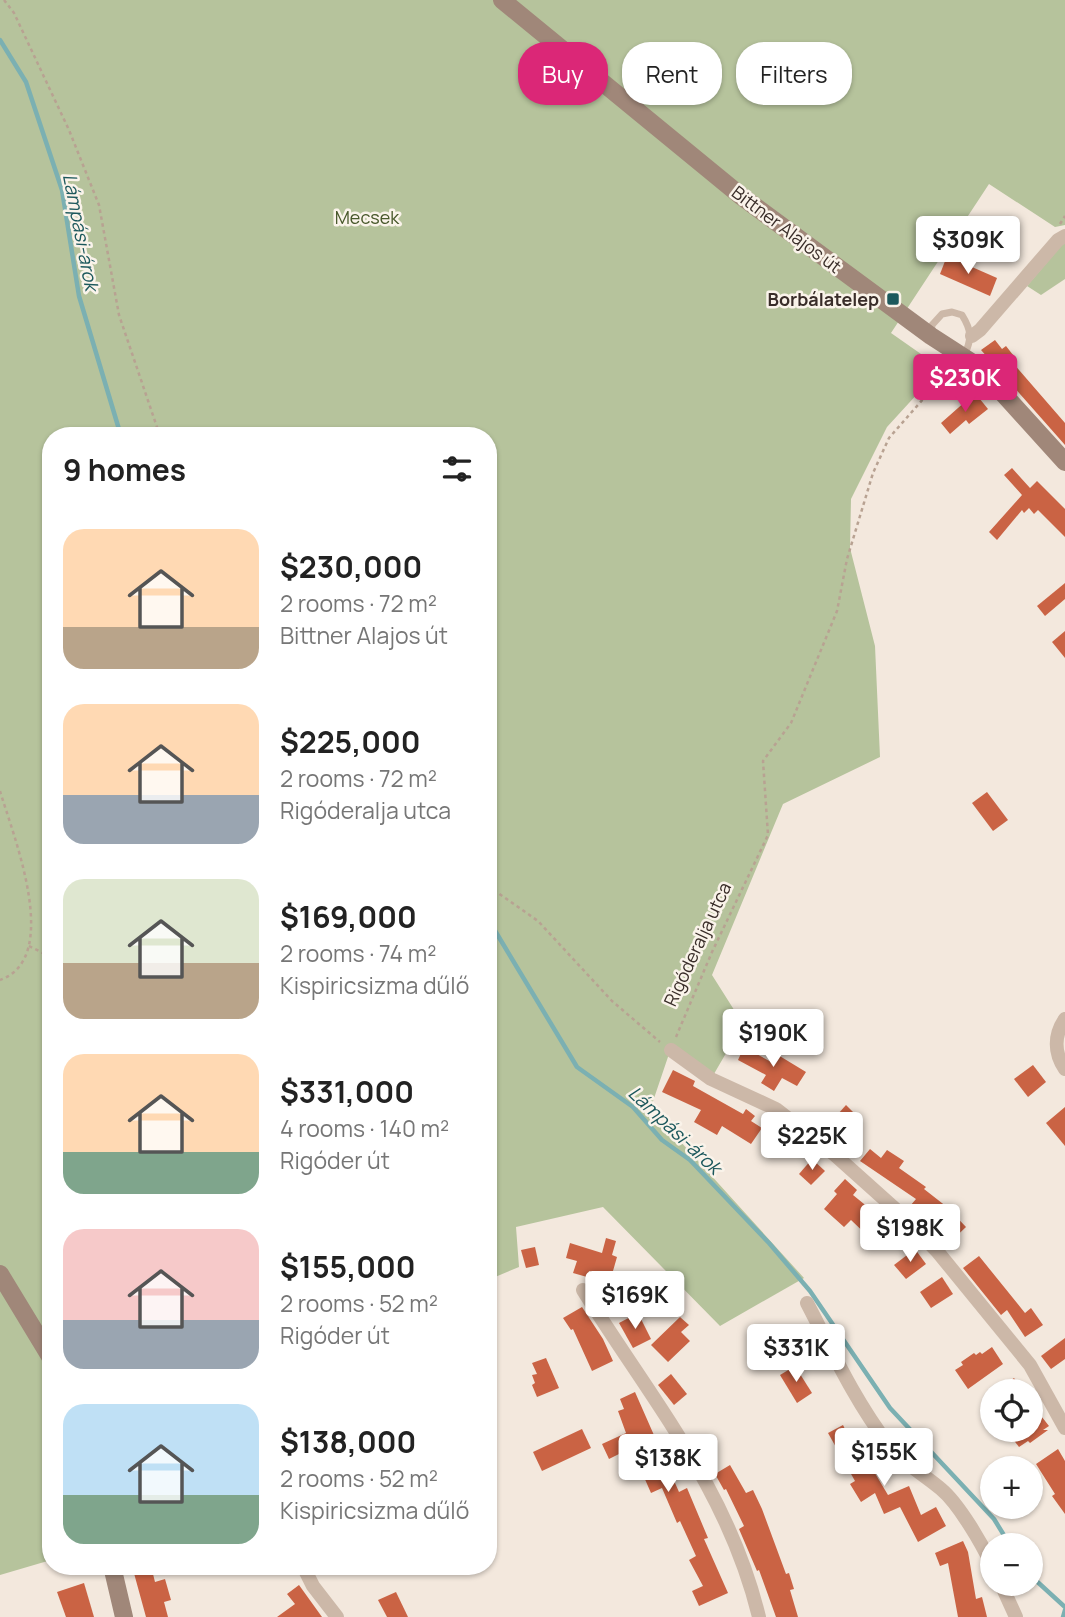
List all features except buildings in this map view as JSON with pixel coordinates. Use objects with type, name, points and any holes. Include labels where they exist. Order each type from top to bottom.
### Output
[{"type":"street","name":"Bittner Alajos út","points":[[502,0],[741,195],[931,336],[979,367],[1065,462]]},
{"type":"street","points":[[972,336],[1058,240],[1065,236]]},
{"type":"street","points":[[1065,1019],[1055,1040],[1060,1062],[1065,1069]]},
{"type":"street","points":[[671,1051],[711,1079],[776,1109],[902,1215],[937,1251],[1030,1365],[1065,1428]]},
{"type":"street","points":[[0,1274],[42,1343]]},
{"type":"street","points":[[583,1290],[679,1434],[718,1505],[743,1560],[759,1617]]},
{"type":"street","points":[[807,1303],[865,1412],[890,1446],[911,1468],[943,1490],[980,1540]]},
{"type":"street","points":[[114,1575],[124,1617]]},
{"type":"street","points":[[308,1575],[337,1617]]},
{"type":"street","points":[[1006,1596],[1016,1617]]},
{"type":"lane","points":[[931,336],[936,318],[952,312],[962,315],[972,336],[962,355]]},
{"type":"path","points":[[4,0],[14,13],[69,130],[99,205],[119,315],[157,427]]},
{"type":"path","name":"Rigóderalja utca","points":[[671,1051],[712,952],[768,835],[763,761],[791,723],[837,611],[847,559],[873,473],[889,438],[962,355]]},
{"type":"path","points":[[0,791],[24,870],[31,910],[26,958],[18,970],[0,980]]},
{"type":"path","points":[[497,893],[538,921],[612,1001],[671,1051]]},
{"type":"path","points":[[29,946],[42,952]]},
{"type":"green space","name":"Mecsek","points":[[0,0],[1065,0],[1065,225],[1055,227],[989,184],[891,333],[941,368],[887,427],[851,499],[850,548],[875,646],[880,757],[783,804],[712,975],[743,1024],[711,1079],[670,1051],[648,1116],[679,1140],[804,1278],[720,1326],[603,1207],[516,1227],[519,1267],[497,1276],[497,427],[42,427],[42,1563],[0,1575]]},
{"type":"green space","points":[[1065,241],[1065,279],[1041,295],[1027,286]]},
{"type":"waterway","name":"Lámpási-árok","points":[[0,40],[26,82],[62,190],[79,296],[118,427]]},
{"type":"waterway","name":"Lámpási-árok","points":[[497,934],[577,1067],[633,1107],[662,1140],[690,1160],[769,1243],[810,1291],[890,1408],[994,1519],[1003,1533]]},
{"type":"waterway","name":"Lámpási-árok","points":[[1043,1587],[1065,1607]]},
{"type":"waterway","name":"Lámpási-árok","points":[[1063,1617],[1065,1610]]},
{"type":"place","name":"Borbálatelep","points":[[893,299]]}]
